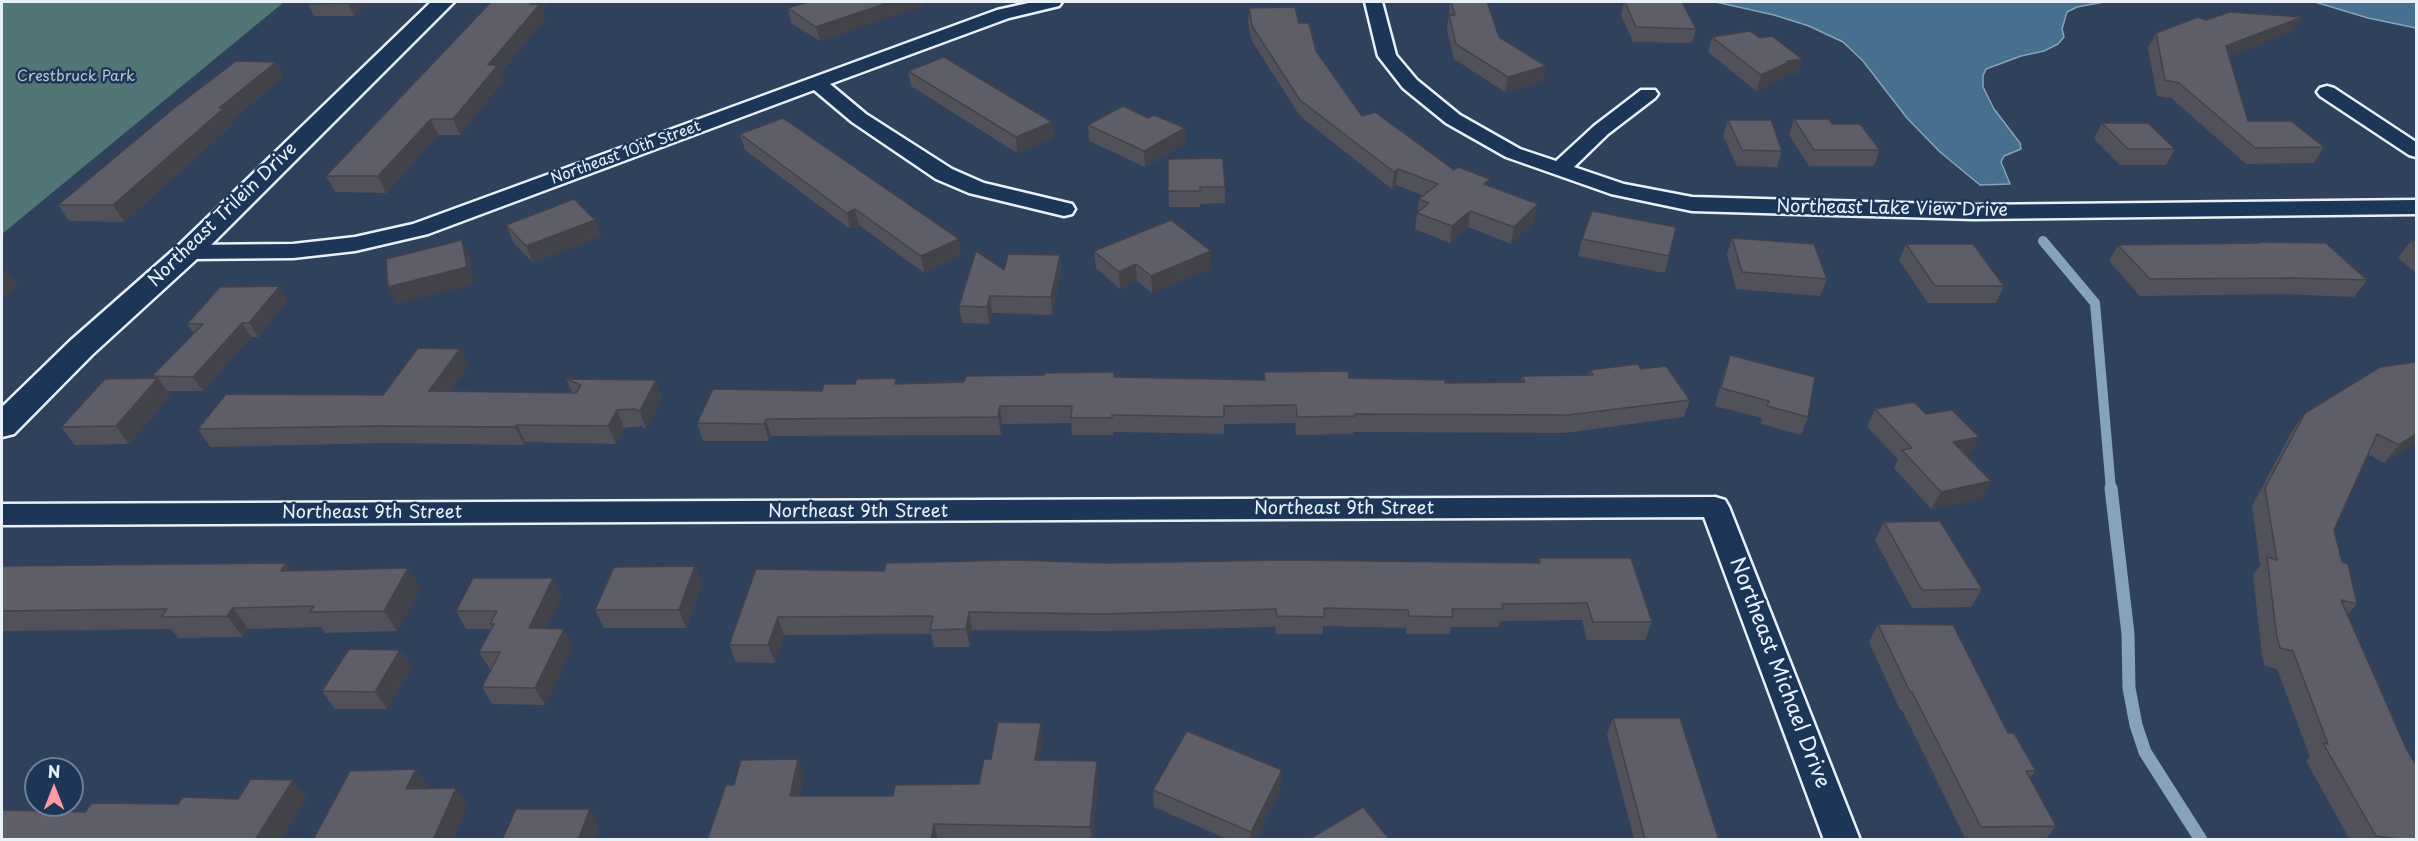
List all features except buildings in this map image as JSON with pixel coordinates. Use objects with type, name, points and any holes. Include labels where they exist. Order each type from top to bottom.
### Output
[{"type":"street","name":"Northeast Trilein Drive","points":[[2,426],[81,348],[188,252],[443,2]]},
{"type":"street","name":"Northeast 10th Street","points":[[188,252],[293,251],[355,244],[420,229],[1003,14],[1053,2]]},
{"type":"street","name":"Northeast Lake View Drive","points":[[1373,2],[1387,56],[1410,84],[1453,119],[1513,153],[1560,170],[1619,189],[1692,204],[1974,212],[2416,207]]},
{"type":"street","points":[[817,82],[830,96],[859,118],[944,174],[977,188],[1064,209]]},
{"type":"street","points":[[2327,92],[2416,151]]},
{"type":"street","points":[[1560,170],[1601,130],[1648,94]]},
{"type":"street","name":"Northeast 9th Street","points":[[2,515],[1715,507]]},
{"type":"street","name":"Northeast Michael Drive","points":[[1715,507],[1842,840]]},
{"type":"green space","name":"Crestbruck Park","points":[[2,2],[284,2],[2,234]]},
{"type":"water","points":[[1716,2],[2104,2],[2077,7],[2067,12],[2062,29],[2064,37],[2058,44],[2044,51],[2021,56],[1986,69],[1983,76],[1983,87],[1994,109],[2020,143],[2021,149],[2004,156],[2001,162],[2010,184],[1980,185],[1940,152],[1907,118],[1863,61],[1843,42],[1809,26],[1774,15]]},
{"type":"water","points":[[2315,2],[2416,2],[2416,28],[2368,18]]},
{"type":"waterway","points":[[2043,241],[2095,303],[2111,490]]},
{"type":"waterway","points":[[2111,488],[2128,634],[2129,688],[2136,725],[2145,752],[2201,840]]}]
